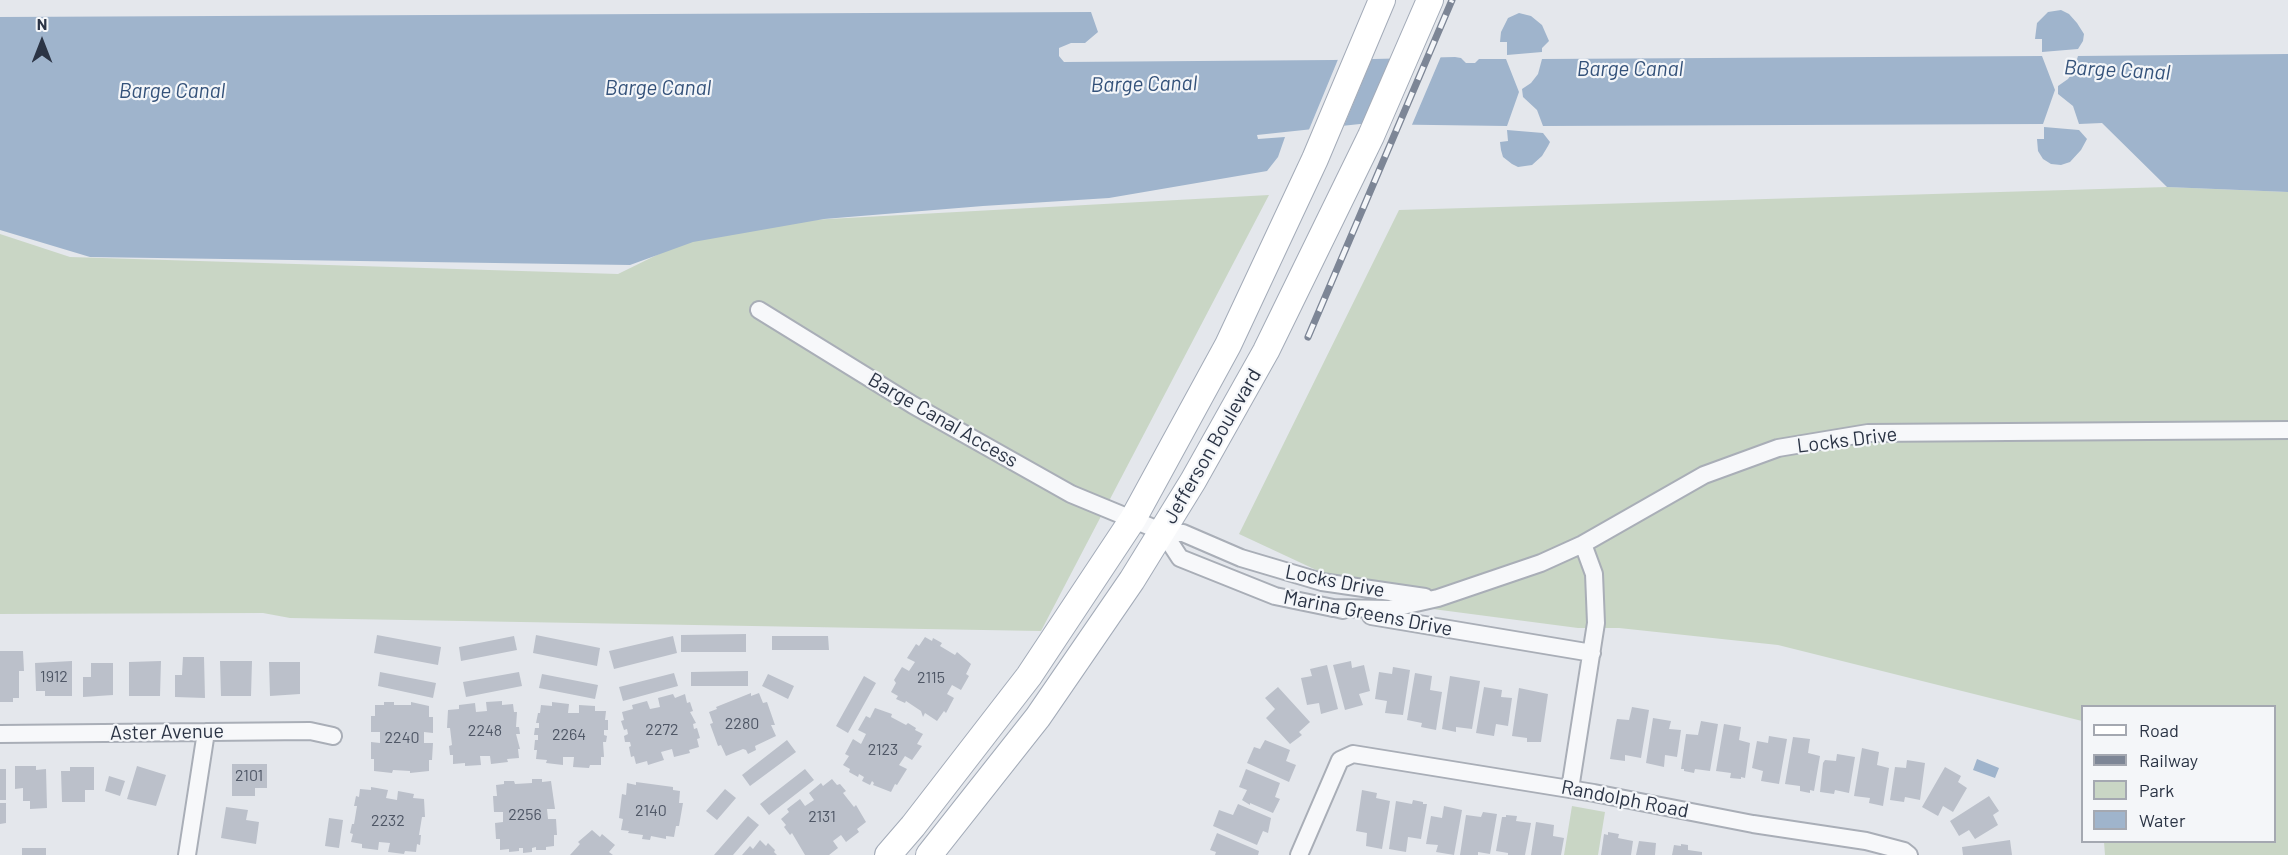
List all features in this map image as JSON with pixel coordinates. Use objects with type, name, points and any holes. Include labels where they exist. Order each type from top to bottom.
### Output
[{"type":"main road","name":"Jefferson Boulevard","points":[[888,855],[1029,676],[1133,519],[1228,345],[1314,159],[1382,0]]},
{"type":"main road","name":"Jefferson Boulevard","points":[[929,855],[1038,717],[1163,532],[1266,351],[1371,136],[1429,4]]},
{"type":"street","name":"Barge Canal Access","points":[[759,310],[913,405],[1071,494],[1133,519]]},
{"type":"street","name":"Locks Drive","points":[[1332,608],[1389,609],[1438,598],[1541,563],[1583,544],[1704,475],[1778,448],[1868,433],[2288,430]]},
{"type":"street","name":"Locks Drive","points":[[1133,519],[1163,532],[1184,533],[1241,558],[1322,582],[1438,598]]},
{"type":"street","name":"Marina Greens Drive","points":[[1163,532],[1180,558],[1275,596],[1384,618],[1592,653]]},
{"type":"street","points":[[1570,789],[1596,623],[1594,574],[1583,544]]},
{"type":"street","name":"Aster Avenue","points":[[0,734],[310,731],[333,736]]},
{"type":"street","points":[[187,855],[206,732]]},
{"type":"street","name":"Randolph Road","points":[[1299,855],[1340,760],[1353,754],[1570,789],[1753,824],[1866,841],[1904,851],[1909,855]]},
{"type":"green space","points":[[2167,187],[2288,192],[2288,855],[2105,855],[2104,843],[2276,843],[2276,705],[2081,705],[2081,721],[1778,645],[1619,628],[1578,628],[1387,603],[1239,534],[1399,210]]},
{"type":"green space","points":[[1269,195],[1041,631],[290,618],[263,613],[0,614],[0,234],[70,257],[618,274],[718,225]]},
{"type":"green space","points":[[1572,806],[1605,812],[1598,855],[1564,855]]},
{"type":"water","points":[[2061,10],[2069,14],[2077,23],[2084,34],[2083,41],[2078,49],[2042,52],[2042,39],[2035,39],[2037,23],[2048,12]]},
{"type":"water","name":"Barge Canal","points":[[1091,12],[1098,32],[1085,43],[1071,43],[1059,48],[1059,56],[1064,62],[1455,57],[1461,58],[1466,63],[1475,63],[1479,59],[1506,59],[1519,92],[1507,126],[1360,124],[1257,135],[1258,139],[1285,137],[1278,157],[1267,171],[1109,198],[824,219],[693,242],[630,265],[90,257],[0,230],[0,17]]},
{"type":"water","points":[[1519,13],[1531,16],[1542,25],[1549,41],[1542,48],[1542,52],[1507,55],[1507,42],[1500,42],[1501,32],[1508,18]]},
{"type":"water","name":"Barge Canal","points":[[2288,54],[2288,192],[2167,187],[2102,123],[2079,124],[2073,106],[2058,94],[2058,86],[2073,72],[2078,56]]},
{"type":"water","name":"Barge Canal","points":[[2042,56],[2055,90],[2043,124],[1543,126],[1537,110],[1523,97],[1522,89],[1538,74],[1542,59]]},
{"type":"water","points":[[2044,127],[2079,130],[2087,139],[2070,162],[2061,165],[2051,164],[2043,159],[2038,151],[2037,139],[2044,139]]},
{"type":"water","points":[[1507,130],[1543,133],[1550,142],[1542,156],[1532,165],[1518,167],[1503,157],[1500,142],[1508,141]]},
{"type":"water","points":[[1977,759],[1999,768],[1995,778],[1973,770]]},
{"type":"pier","points":[[1442,54],[1411,127],[1363,127],[1393,56]]},
{"type":"pier","points":[[1373,56],[1343,128],[1308,132],[1339,57]]},
{"type":"building","points":[[746,634],[746,652],[681,652],[681,635]]},
{"type":"building","points":[[377,635],[441,647],[438,665],[374,653]]},
{"type":"building","points":[[536,635],[600,648],[597,666],[533,653]]},
{"type":"building","points":[[514,636],[517,650],[461,661],[459,647]]},
{"type":"building","points":[[673,636],[677,653],[614,669],[609,651]]},
{"type":"building","points":[[772,636],[828,636],[829,650],[772,650]]},
{"type":"building","points":[[925,637],[942,643],[940,646],[955,655],[957,652],[971,664],[966,674],[969,676],[961,690],[952,685],[947,694],[954,698],[946,713],[944,711],[937,721],[925,713],[923,717],[921,711],[906,701],[905,703],[896,699],[898,696],[891,692],[896,683],[894,680],[902,667],[909,671],[915,662],[907,658],[916,644],[919,646]]},
{"type":"building","points":[[0,651],[23,651],[24,671],[19,671],[19,698],[13,698],[13,702],[0,702]]},
{"type":"building","points":[[183,657],[204,657],[205,698],[175,697],[175,675],[182,675]]},
{"type":"building","points":[[72,661],[72,696],[45,696],[45,691],[36,691],[35,663]]},
{"type":"building","points":[[161,661],[160,696],[129,696],[129,662]]},
{"type":"building","points":[[220,661],[252,661],[251,696],[221,696]]},
{"type":"building","points":[[1351,661],[1352,668],[1364,665],[1370,691],[1359,694],[1363,705],[1345,710],[1333,665]]},
{"type":"building","points":[[269,662],[300,662],[300,694],[270,696]]},
{"type":"building","points":[[91,663],[113,663],[113,695],[83,697],[83,677],[91,677]]},
{"type":"building","points":[[1327,665],[1338,709],[1321,714],[1319,703],[1307,705],[1301,678],[1312,676],[1310,669]]},
{"type":"building","points":[[1393,667],[1410,670],[1403,715],[1385,713],[1387,701],[1375,699],[1379,672],[1392,674]]},
{"type":"building","points":[[748,671],[748,686],[691,686],[691,672]]},
{"type":"building","points":[[380,672],[436,683],[433,698],[378,686]]},
{"type":"building","points":[[519,672],[522,686],[466,697],[463,682]]},
{"type":"building","points":[[674,673],[678,686],[623,701],[619,687]]},
{"type":"building","points":[[1415,673],[1432,676],[1430,690],[1442,692],[1436,730],[1421,727],[1422,723],[1407,720]]},
{"type":"building","points":[[542,674],[598,685],[595,699],[539,688]]},
{"type":"building","points":[[768,674],[794,686],[788,699],[762,686]]},
{"type":"building","points":[[864,676],[876,683],[848,733],[836,726]]},
{"type":"building","points":[[1450,676],[1480,681],[1472,729],[1456,727],[1456,732],[1442,729]]},
{"type":"building","points":[[1278,687],[1310,722],[1299,732],[1302,735],[1290,744],[1266,718],[1275,709],[1265,698]]},
{"type":"building","points":[[1484,687],[1502,690],[1501,697],[1512,698],[1508,726],[1496,724],[1494,736],[1476,733]]},
{"type":"building","points":[[1519,688],[1548,694],[1541,742],[1527,742],[1527,738],[1512,736]]},
{"type":"building","points":[[751,693],[751,696],[759,693],[763,703],[767,702],[775,725],[771,725],[776,736],[755,746],[756,750],[748,754],[743,749],[726,756],[721,745],[718,746],[710,724],[713,723],[709,712]]},
{"type":"building","points":[[673,694],[675,698],[685,694],[687,703],[690,702],[693,711],[690,712],[696,723],[693,724],[694,729],[697,728],[700,738],[697,739],[699,747],[689,750],[690,753],[674,757],[672,749],[661,752],[664,760],[648,765],[647,761],[636,764],[634,756],[631,757],[630,742],[625,742],[624,736],[628,734],[621,721],[624,720],[622,712],[633,709],[632,705],[647,701],[650,709],[660,707],[658,698]]},
{"type":"building","points":[[502,701],[502,705],[513,704],[514,712],[517,712],[516,727],[519,727],[520,734],[516,734],[520,749],[518,749],[519,758],[491,764],[490,756],[480,756],[481,765],[453,764],[453,755],[450,755],[449,746],[452,745],[450,728],[447,728],[448,710],[459,709],[459,705],[475,703],[476,712],[487,711],[486,702]]},
{"type":"building","points":[[384,702],[394,702],[394,705],[411,705],[411,702],[429,706],[429,717],[433,717],[433,733],[424,732],[424,743],[433,743],[429,771],[410,773],[410,771],[393,770],[392,773],[374,771],[371,742],[380,743],[380,732],[371,732],[371,716],[375,716],[375,705],[384,705]]},
{"type":"building","points":[[552,702],[569,704],[568,713],[579,713],[579,705],[595,706],[595,711],[606,711],[605,720],[608,720],[608,730],[604,730],[604,735],[607,736],[606,742],[603,742],[604,757],[601,757],[601,765],[590,765],[589,768],[573,767],[574,757],[563,757],[563,765],[536,759],[537,750],[534,750],[538,735],[534,735],[535,728],[539,728],[539,723],[536,723],[538,713],[540,713],[541,705],[552,706]]},
{"type":"building","points":[[1632,707],[1649,710],[1641,758],[1625,755],[1625,761],[1610,759],[1617,719],[1629,720]]},
{"type":"building","points":[[875,708],[892,714],[891,717],[906,725],[908,723],[923,734],[917,744],[922,746],[912,760],[905,756],[899,765],[907,769],[891,792],[873,785],[872,781],[870,785],[862,781],[864,777],[859,774],[858,777],[849,772],[850,769],[843,765],[849,756],[845,754],[853,739],[861,744],[866,734],[858,730],[866,716],[870,718]]},
{"type":"building","points":[[1653,718],[1671,721],[1669,729],[1681,730],[1677,757],[1665,755],[1664,767],[1646,763]]},
{"type":"building","points":[[1701,721],[1718,724],[1710,771],[1695,769],[1694,773],[1684,771],[1681,769],[1686,734],[1698,735]]},
{"type":"building","points":[[1724,724],[1741,727],[1739,740],[1750,743],[1745,778],[1730,778],[1731,773],[1716,771]]},
{"type":"building","points":[[1769,736],[1787,739],[1779,784],[1761,781],[1763,771],[1752,768],[1757,741],[1768,743]]},
{"type":"building","points":[[1793,737],[1810,739],[1808,753],[1820,756],[1814,791],[1810,790],[1810,793],[1800,791],[1800,786],[1785,784]]},
{"type":"building","points":[[787,740],[796,752],[750,786],[742,775]]},
{"type":"building","points":[[1265,740],[1290,750],[1286,761],[1296,765],[1289,782],[1247,763],[1254,747],[1260,749]]},
{"type":"building","points":[[1862,748],[1879,752],[1877,765],[1889,768],[1883,806],[1869,803],[1870,798],[1854,796]]},
{"type":"building","points":[[1837,754],[1855,757],[1849,793],[1835,790],[1834,794],[1820,792],[1823,763],[1825,760],[1836,761]]},
{"type":"building","points":[[1907,760],[1925,763],[1920,800],[1905,797],[1904,802],[1890,800],[1895,767],[1906,768]]},
{"type":"building","points":[[232,764],[267,764],[267,788],[255,788],[255,796],[232,796]]},
{"type":"building","points":[[15,766],[36,766],[36,770],[46,769],[47,808],[30,809],[30,801],[23,801],[23,788],[15,789]]},
{"type":"building","points":[[137,766],[166,775],[156,806],[127,799]]},
{"type":"building","points":[[70,767],[94,767],[94,790],[85,790],[85,802],[62,802],[61,771],[70,771]]},
{"type":"building","points":[[1945,767],[1961,776],[1958,782],[1967,788],[1953,812],[1943,806],[1938,816],[1922,807]]},
{"type":"building","points":[[0,769],[6,769],[6,800],[0,800]]},
{"type":"building","points":[[805,769],[814,780],[769,815],[760,804]]},
{"type":"building","points":[[1246,769],[1280,783],[1275,797],[1280,799],[1273,813],[1242,800],[1247,790],[1239,787]]},
{"type":"building","points":[[109,776],[125,781],[120,796],[105,791]]},
{"type":"building","points":[[532,779],[542,779],[542,782],[551,781],[555,809],[547,809],[548,819],[556,819],[557,835],[554,835],[554,846],[546,847],[546,850],[536,850],[536,847],[532,848],[532,852],[523,853],[523,848],[509,852],[509,849],[500,850],[500,839],[496,839],[495,823],[503,822],[503,812],[494,812],[493,796],[497,796],[496,785],[504,784],[504,781],[514,781],[515,784],[532,783]]},
{"type":"building","points":[[832,779],[846,791],[843,793],[854,807],[856,805],[866,822],[857,829],[859,832],[846,842],[841,835],[833,841],[838,848],[829,855],[805,855],[792,833],[790,835],[784,827],[786,825],[781,819],[789,812],[787,809],[800,799],[805,806],[814,800],[809,793],[821,783],[823,786]]},
{"type":"building","points":[[636,782],[673,787],[673,790],[680,791],[679,803],[683,803],[679,826],[676,826],[674,837],[666,836],[666,839],[651,836],[650,840],[642,839],[643,835],[621,830],[623,819],[619,818],[622,794],[626,795],[627,783],[636,785]]},
{"type":"building","points":[[371,787],[388,790],[386,798],[397,800],[398,791],[414,794],[413,798],[424,799],[425,817],[422,817],[420,845],[417,844],[416,852],[405,851],[404,854],[388,852],[390,843],[379,842],[378,850],[362,848],[362,844],[351,842],[353,834],[350,833],[357,806],[354,806],[356,796],[359,797],[360,789],[371,790]]},
{"type":"building","points":[[725,789],[736,798],[717,820],[706,811]]},
{"type":"building","points":[[1362,790],[1377,793],[1376,798],[1390,801],[1382,849],[1366,846],[1367,833],[1356,831]]},
{"type":"building","points":[[1989,796],[1999,811],[1993,815],[1998,825],[1975,839],[1969,830],[1959,836],[1950,821]]},
{"type":"building","points":[[1413,800],[1427,804],[1421,839],[1408,837],[1406,852],[1389,849],[1396,801],[1412,804]]},
{"type":"building","points":[[0,803],[6,803],[6,823],[0,824]]},
{"type":"building","points":[[1238,804],[1271,818],[1268,833],[1263,831],[1257,845],[1213,826],[1219,810],[1233,815]]},
{"type":"building","points":[[1444,806],[1462,810],[1454,855],[1436,852],[1438,845],[1426,844],[1431,816],[1442,818]]},
{"type":"building","points":[[226,807],[248,810],[246,820],[259,822],[256,844],[221,838]]},
{"type":"building","points":[[1483,812],[1497,814],[1490,854],[1478,852],[1478,855],[1460,855],[1466,815],[1481,817]]},
{"type":"building","points":[[748,816],[759,825],[733,855],[714,855]]},
{"type":"building","points":[[1517,816],[1516,821],[1531,823],[1525,855],[1508,855],[1508,853],[1496,851],[1502,817]]},
{"type":"building","points":[[329,818],[343,820],[339,848],[325,846]]},
{"type":"building","points":[[1536,822],[1554,825],[1553,836],[1564,838],[1561,855],[1531,855]]},
{"type":"building","points":[[592,830],[600,837],[602,834],[615,845],[609,852],[613,855],[570,855],[580,844],[578,842]]},
{"type":"building","points":[[1608,832],[1619,834],[1618,838],[1633,841],[1631,855],[1601,855],[1604,834],[1608,835]]},
{"type":"building","points":[[1217,833],[1259,851],[1258,855],[1215,855],[1216,852],[1210,850]]},
{"type":"building","points":[[760,840],[766,846],[768,843],[777,855],[742,855],[750,846],[753,849]]},
{"type":"building","points":[[2010,840],[2012,855],[1963,855],[1962,847]]},
{"type":"building","points":[[1639,841],[1656,843],[1655,855],[1636,855]]},
{"type":"building","points":[[1681,844],[1688,845],[1688,850],[1702,852],[1702,855],[1672,855],[1674,845],[1681,846]]},
{"type":"building","points":[[22,848],[46,848],[46,855],[22,855]]},
{"type":"railway","points":[[1308,337],[1452,0]]}]
